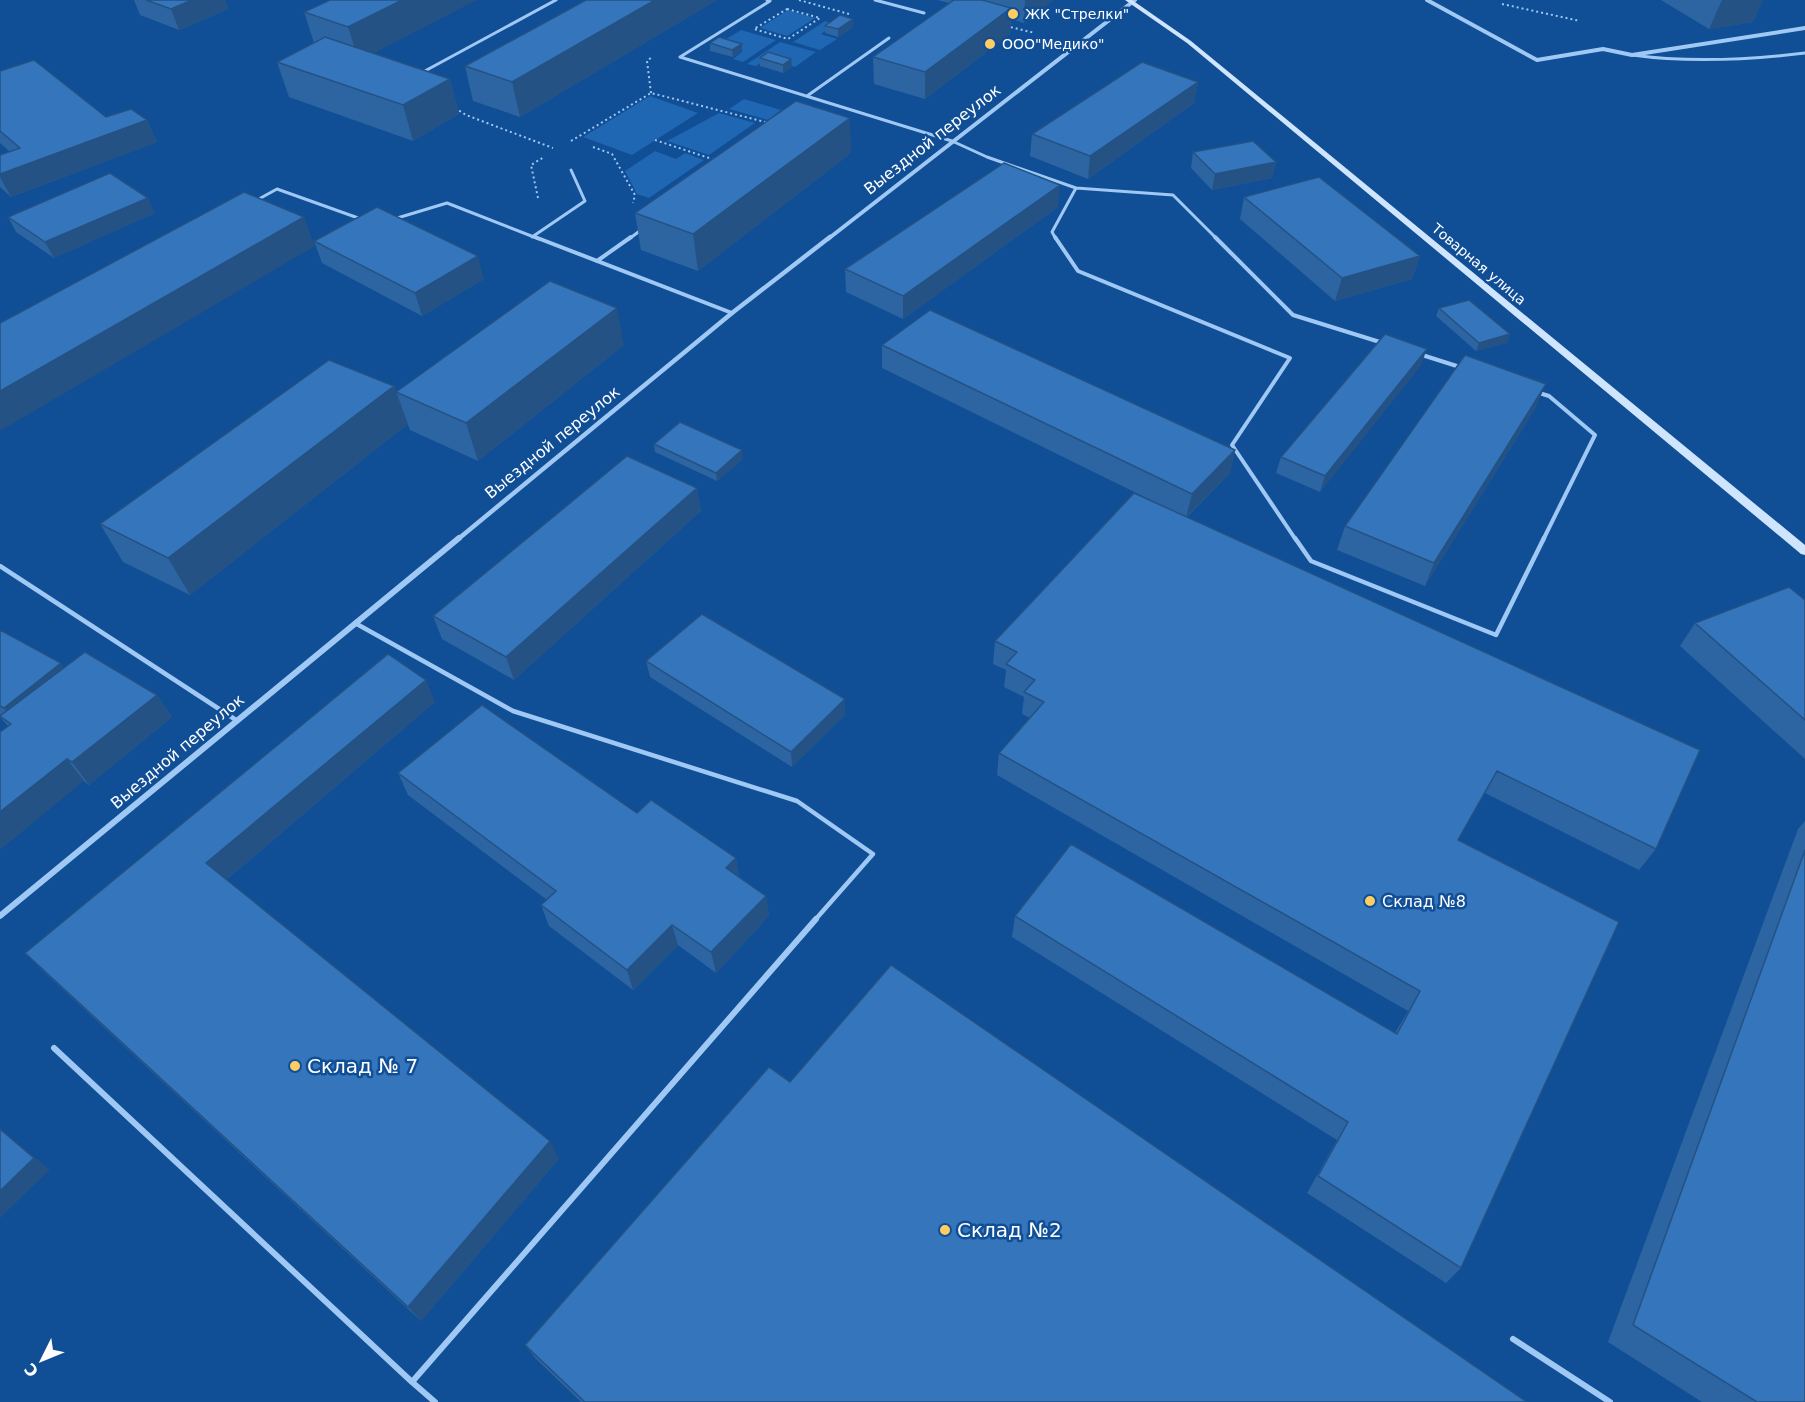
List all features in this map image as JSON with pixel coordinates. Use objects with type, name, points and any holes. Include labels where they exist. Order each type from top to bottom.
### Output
[{"type":"main road","name":"Товарная улица","points":[[1131,1],[1189,42],[1805,551]]},
{"type":"street","points":[[1427,0],[1537,60],[1603,49],[1632,55],[1805,28]]},
{"type":"street","name":"Выездной переулок","points":[[0,916],[354,622],[732,314],[1131,1]]},
{"type":"lane","points":[[420,73],[556,0]]},
{"type":"lane","points":[[767,0],[770,1],[680,57],[952,141],[987,157],[1076,188],[1173,195],[1293,315],[1394,346]]},
{"type":"lane","points":[[875,0],[924,13]]},
{"type":"lane","points":[[807,96],[889,38]]},
{"type":"lane","points":[[1632,55],[1668,61],[1709,62],[1746,61],[1805,53]]},
{"type":"lane","points":[[813,107],[822,101]]},
{"type":"lane","points":[[532,237],[585,201],[571,170]]},
{"type":"lane","points":[[1076,188],[1052,232],[1078,271],[1290,358],[1232,445],[1311,561],[1496,635],[1595,435],[1549,396],[1527,389]]},
{"type":"lane","points":[[256,200],[277,189],[366,221]]},
{"type":"lane","points":[[387,222],[447,203],[732,314]]},
{"type":"lane","points":[[597,261],[644,228]]},
{"type":"lane","points":[[1416,353],[1471,371]]},
{"type":"lane","points":[[0,566],[236,720]]},
{"type":"lane","points":[[354,622],[513,711],[797,801],[873,854],[412,1382]]},
{"type":"lane","points":[[54,1048],[435,1402]]},
{"type":"lane","points":[[1513,1339],[1610,1402]]},
{"type":"path","points":[[1003,25],[1035,33]]},
{"type":"path","points":[[647,61],[651,93]]},
{"type":"path","points":[[564,145],[651,93],[772,123],[763,130]]},
{"type":"path","points":[[447,103],[466,115],[557,150],[531,165]]},
{"type":"path","points":[[655,140],[718,162],[709,168]]},
{"type":"path","points":[[592,147],[612,154],[635,195],[633,206]]},
{"type":"shaded area","points":[[788,10],[815,18],[787,36],[760,28]]},
{"type":"shaded area","points":[[825,21],[835,24],[821,34],[837,39],[820,50],[793,42]]},
{"type":"shaded area","points":[[741,30],[776,40],[743,62],[733,59],[743,51],[718,44]]},
{"type":"shaded area","points":[[780,42],[816,52],[795,67],[767,59],[756,66],[747,64]]},
{"type":"shaded area","points":[[650,96],[698,113],[632,155],[583,137]]},
{"type":"shaded area","points":[[744,99],[781,110],[768,120],[729,109]]},
{"type":"shaded area","points":[[719,113],[755,123],[709,155],[667,141]]},
{"type":"shaded area","points":[[655,151],[676,159],[685,153],[704,160],[649,198],[637,194],[625,171]]},
{"type":"building","points":[[146,0],[192,0],[171,9]]},
{"type":"building","points":[[330,0],[402,0],[348,27],[304,12]]},
{"type":"building","points":[[586,0],[655,0],[512,82],[465,66]]},
{"type":"building","points":[[954,0],[982,0],[1011,8],[925,72],[873,57]]},
{"type":"building","points":[[840,15],[853,19],[838,29],[825,26]]},
{"type":"building","points":[[325,37],[450,79],[403,105],[277,62]]},
{"type":"building","points":[[719,37],[742,44],[732,50],[710,43]]},
{"type":"building","points":[[768,52],[791,59],[783,65],[760,58]]},
{"type":"building","points":[[34,60],[106,117],[131,109],[147,120],[0,174],[0,155],[20,148],[0,131],[0,71]]},
{"type":"building","points":[[1142,62],[1198,82],[1090,156],[1032,134]]},
{"type":"building","points":[[796,101],[850,118],[693,234],[635,213]]},
{"type":"building","points":[[1253,141],[1276,162],[1215,174],[1193,152]]},
{"type":"building","points":[[1004,163],[1060,185],[903,296],[845,269]]},
{"type":"building","points":[[110,173],[148,198],[45,242],[8,217]]},
{"type":"building","points":[[1319,177],[1420,256],[1342,278],[1244,197]]},
{"type":"building","points":[[244,192],[304,217],[0,391],[0,323]]},
{"type":"building","points":[[377,207],[478,256],[415,293],[314,241]]},
{"type":"building","points":[[550,281],[617,308],[466,423],[396,392]]},
{"type":"building","points":[[1469,300],[1510,334],[1479,343],[1439,308]]},
{"type":"building","points":[[930,310],[1235,450],[1192,494],[882,345]]},
{"type":"building","points":[[1385,334],[1427,349],[1325,476],[1281,457]]},
{"type":"building","points":[[1465,355],[1546,384],[1434,563],[1345,526]]},
{"type":"building","points":[[329,360],[394,386],[168,558],[100,524]]},
{"type":"building","points":[[680,422],[742,450],[716,473],[654,444]]},
{"type":"building","points":[[627,456],[697,488],[506,657],[433,616]]},
{"type":"building","name":"Склад №8","points":[[1134,493],[1700,750],[1656,849],[1497,771],[1458,840],[1619,922],[1461,1268],[1318,1176],[1348,1122],[1015,916],[1071,844],[1397,1034],[1420,991],[999,753],[1044,702],[1024,692],[1035,680],[1006,664],[1017,652],[995,641]]},
{"type":"building","points":[[1789,587],[1805,600],[1805,720],[1695,623]]},
{"type":"building","points":[[702,614],[845,699],[791,752],[646,661]]},
{"type":"building","points":[[0,630],[61,663],[4,708],[0,706]]},
{"type":"building","points":[[85,652],[157,695],[72,762],[67,759],[0,812],[0,732],[11,724],[0,716]]},
{"type":"building","name":"Склад № 7","points":[[388,654],[426,680],[206,863],[550,1141],[408,1307],[25,953]]},
{"type":"building","points":[[482,705],[637,813],[651,800],[736,858],[726,868],[766,896],[711,952],[672,925],[627,970],[541,905],[556,891],[398,773]]},
{"type":"building","points":[[1805,850],[1805,1402],[1757,1402],[1633,1325]]},
{"type":"building","name":"Склад №2","points":[[891,965],[1527,1402],[585,1402],[525,1345],[769,1067],[790,1082]]},
{"type":"building","points":[[0,1129],[34,1158],[0,1191]]},
{"type":"place","name":"ЖК \"Стрелки\"","points":[[1013,14]]},
{"type":"place","name":"ООО\"Медико\"","points":[[990,44]]},
{"type":"place","name":"Склад №8","points":[[1370,901]]},
{"type":"place","name":"Склад № 7","points":[[295,1066]]},
{"type":"place","name":"Склад №2","points":[[945,1230]]}]
